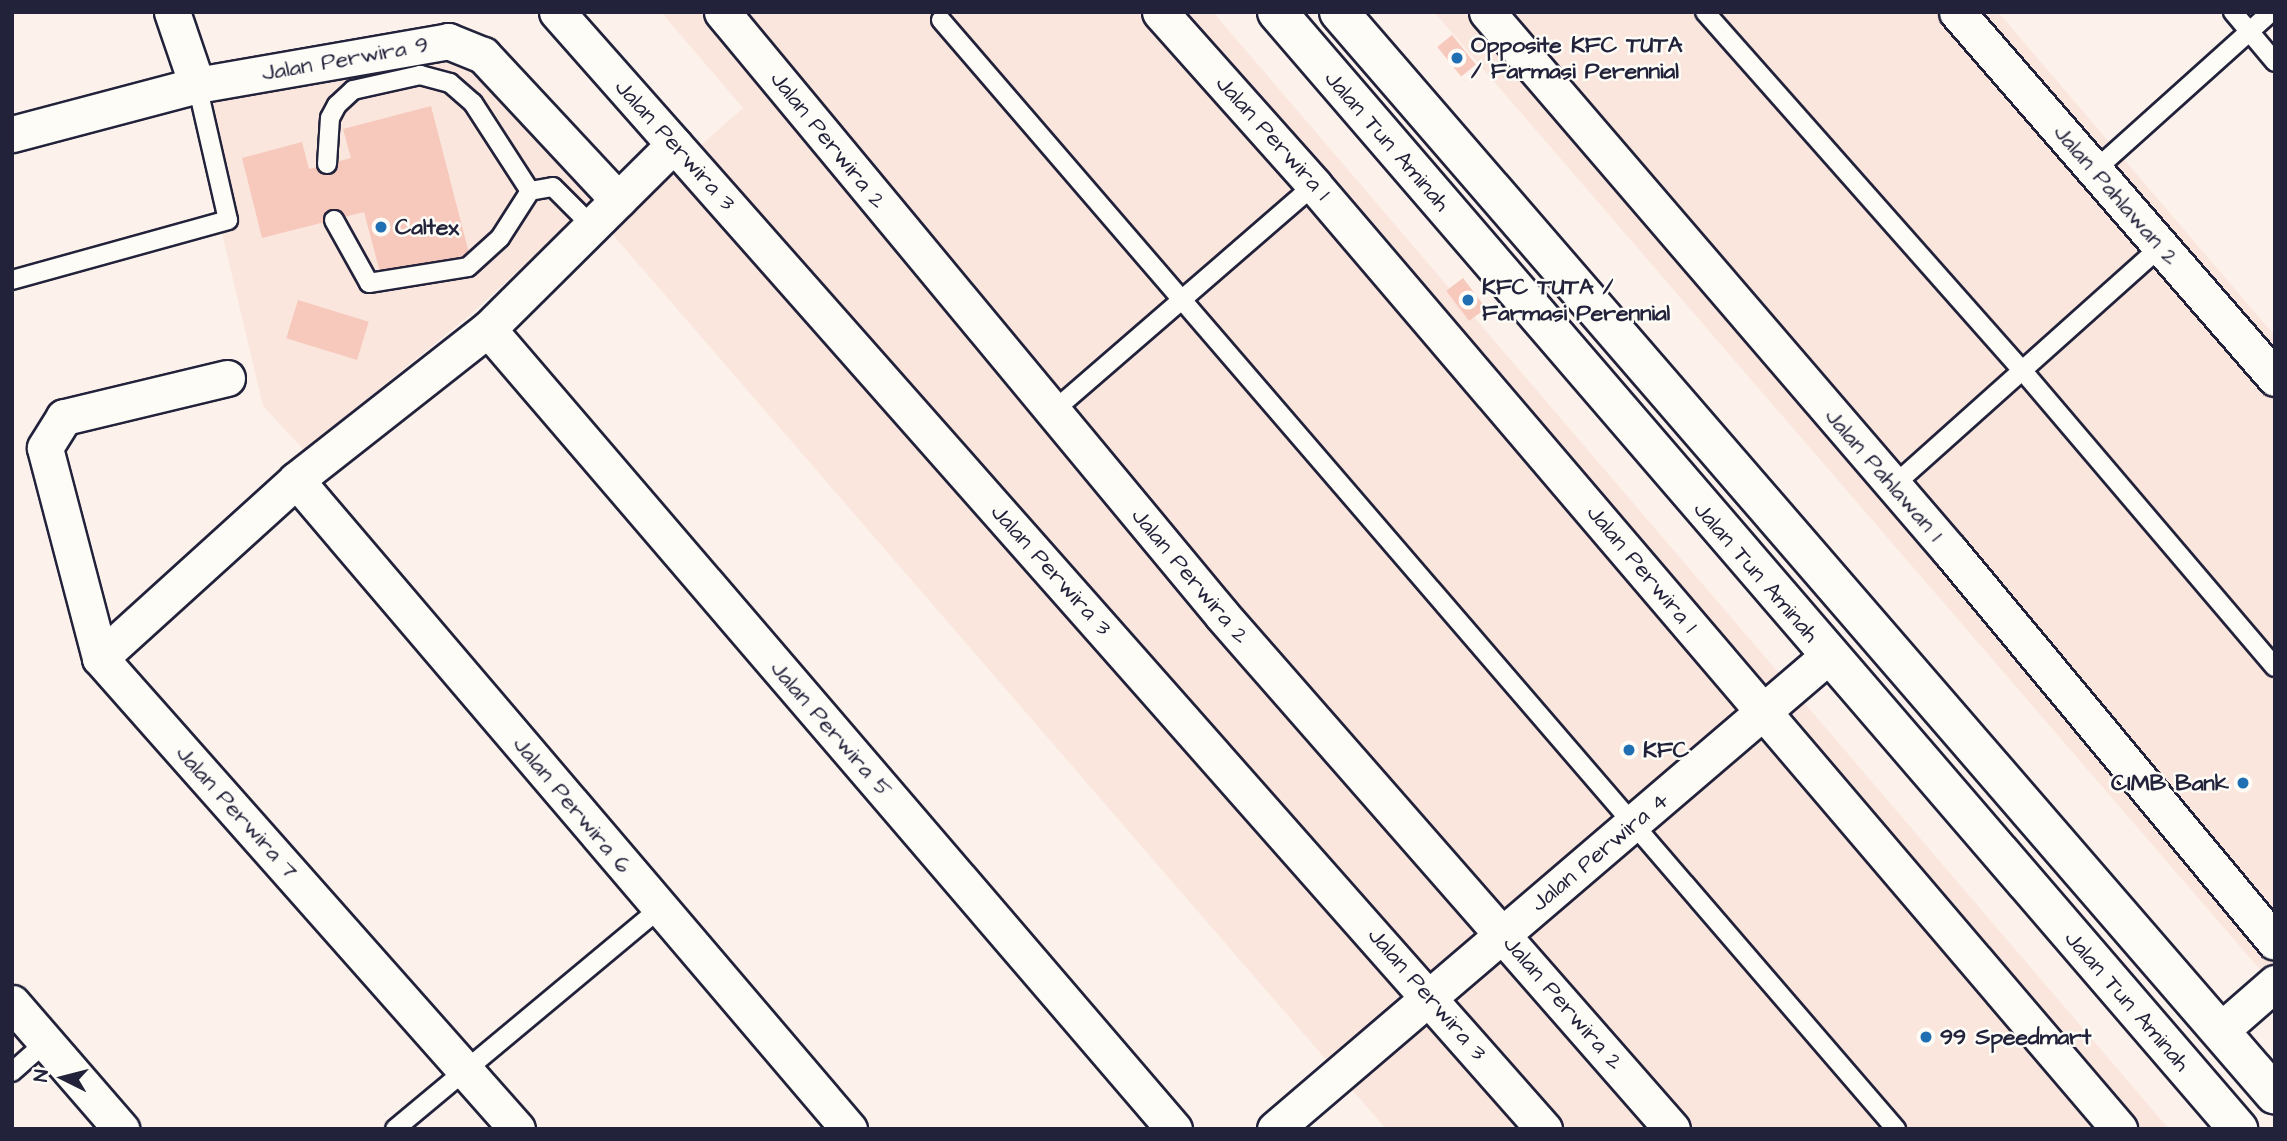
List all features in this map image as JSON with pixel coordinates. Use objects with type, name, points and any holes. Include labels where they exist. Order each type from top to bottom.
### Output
[{"type":"main road","name":"Jalan Tun Aminah","points":[[1277,12],[1828,656],[2238,1129]]},
{"type":"main road","name":"Jalan Tun Aminah","points":[[1339,12],[2275,1095]]},
{"type":"street","points":[[172,12],[197,85]]},
{"type":"street","name":"Jalan Perwira 3","points":[[557,12],[1544,1129]]},
{"type":"street","name":"Jalan Perwira 2","points":[[722,12],[1222,615],[1672,1129]]},
{"type":"street","name":"Jalan Perwira 1","points":[[1160,12],[1314,185],[2119,1129]]},
{"type":"street","name":"Jalan Pahlawan 1","points":[[1487,12],[1893,486],[2275,942]]},
{"type":"street","name":"Jalan Pahlawan 2","points":[[1957,12],[2275,378]]},
{"type":"street","name":"Jalan Perwira 9","points":[[12,134],[197,85],[448,41],[467,45],[483,55],[618,200]]},
{"type":"street","points":[[100,658],[296,480],[488,329],[674,145]]},
{"type":"street","name":"Jalan Perwira 5","points":[[488,329],[1174,1129]]},
{"type":"street","name":"Jalan Perwira 7","points":[[227,378],[64,417],[45,448],[100,658],[517,1129]]},
{"type":"street","name":"Jalan Perwira 6","points":[[296,480],[849,1129]]},
{"type":"street","name":"Jalan Perwira 4","points":[[1275,1129],[1828,656]]},
{"type":"street","points":[[2220,1031],[2275,983]]},
{"type":"street","points":[[12,1003],[121,1129]]},
{"type":"lane","points":[[1705,12],[2022,370],[2275,667]]},
{"type":"lane","points":[[2233,12],[2275,62]]},
{"type":"lane","points":[[2094,171],[2271,12]]},
{"type":"lane","points":[[942,20],[1896,1129]]},
{"type":"lane","points":[[327,164],[330,118],[337,105],[353,90],[420,75],[450,83],[473,103],[530,191]]},
{"type":"lane","points":[[12,279],[228,220],[197,85]]},
{"type":"lane","points":[[1051,412],[1314,185]]},
{"type":"lane","points":[[334,220],[369,283],[418,278],[468,267],[500,238],[530,191],[553,187],[592,226]]},
{"type":"lane","points":[[1893,486],[2161,246]]},
{"type":"lane","points":[[395,1129],[660,908]]},
{"type":"lane","points":[[12,1072],[46,1042]]},
{"type":"shaded area","points":[[661,12],[1213,12],[2169,1129],[1386,1129],[607,228],[743,108]]},
{"type":"shaded area","points":[[1434,12],[1998,12],[2275,336],[2275,987]]},
{"type":"shaded area","points":[[444,55],[466,58],[596,199],[470,315],[304,450],[263,406],[190,99]]},
{"type":"building","points":[[1452,35],[1476,65],[1461,76],[1437,47]]},
{"type":"building","points":[[431,106],[470,257],[382,280],[364,212],[262,238],[242,158],[302,142],[309,169],[351,158],[343,129]]},
{"type":"building","points":[[1463,278],[1486,308],[1469,321],[1446,291]]},
{"type":"building","points":[[298,300],[369,322],[357,360],[286,338]]},
{"type":"place","name":"Opposite KFC TUTA / Farmasi Perennial","points":[[1457,58]]},
{"type":"place","name":"Caltex","points":[[381,227]]},
{"type":"place","name":"KFC TUTA / Farmasi Perennial","points":[[1468,300]]},
{"type":"place","name":"KFC","points":[[1629,750]]},
{"type":"place","name":"CIMB Bank","points":[[2243,783]]},
{"type":"place","name":"99 Speedmart","points":[[1926,1037]]}]
